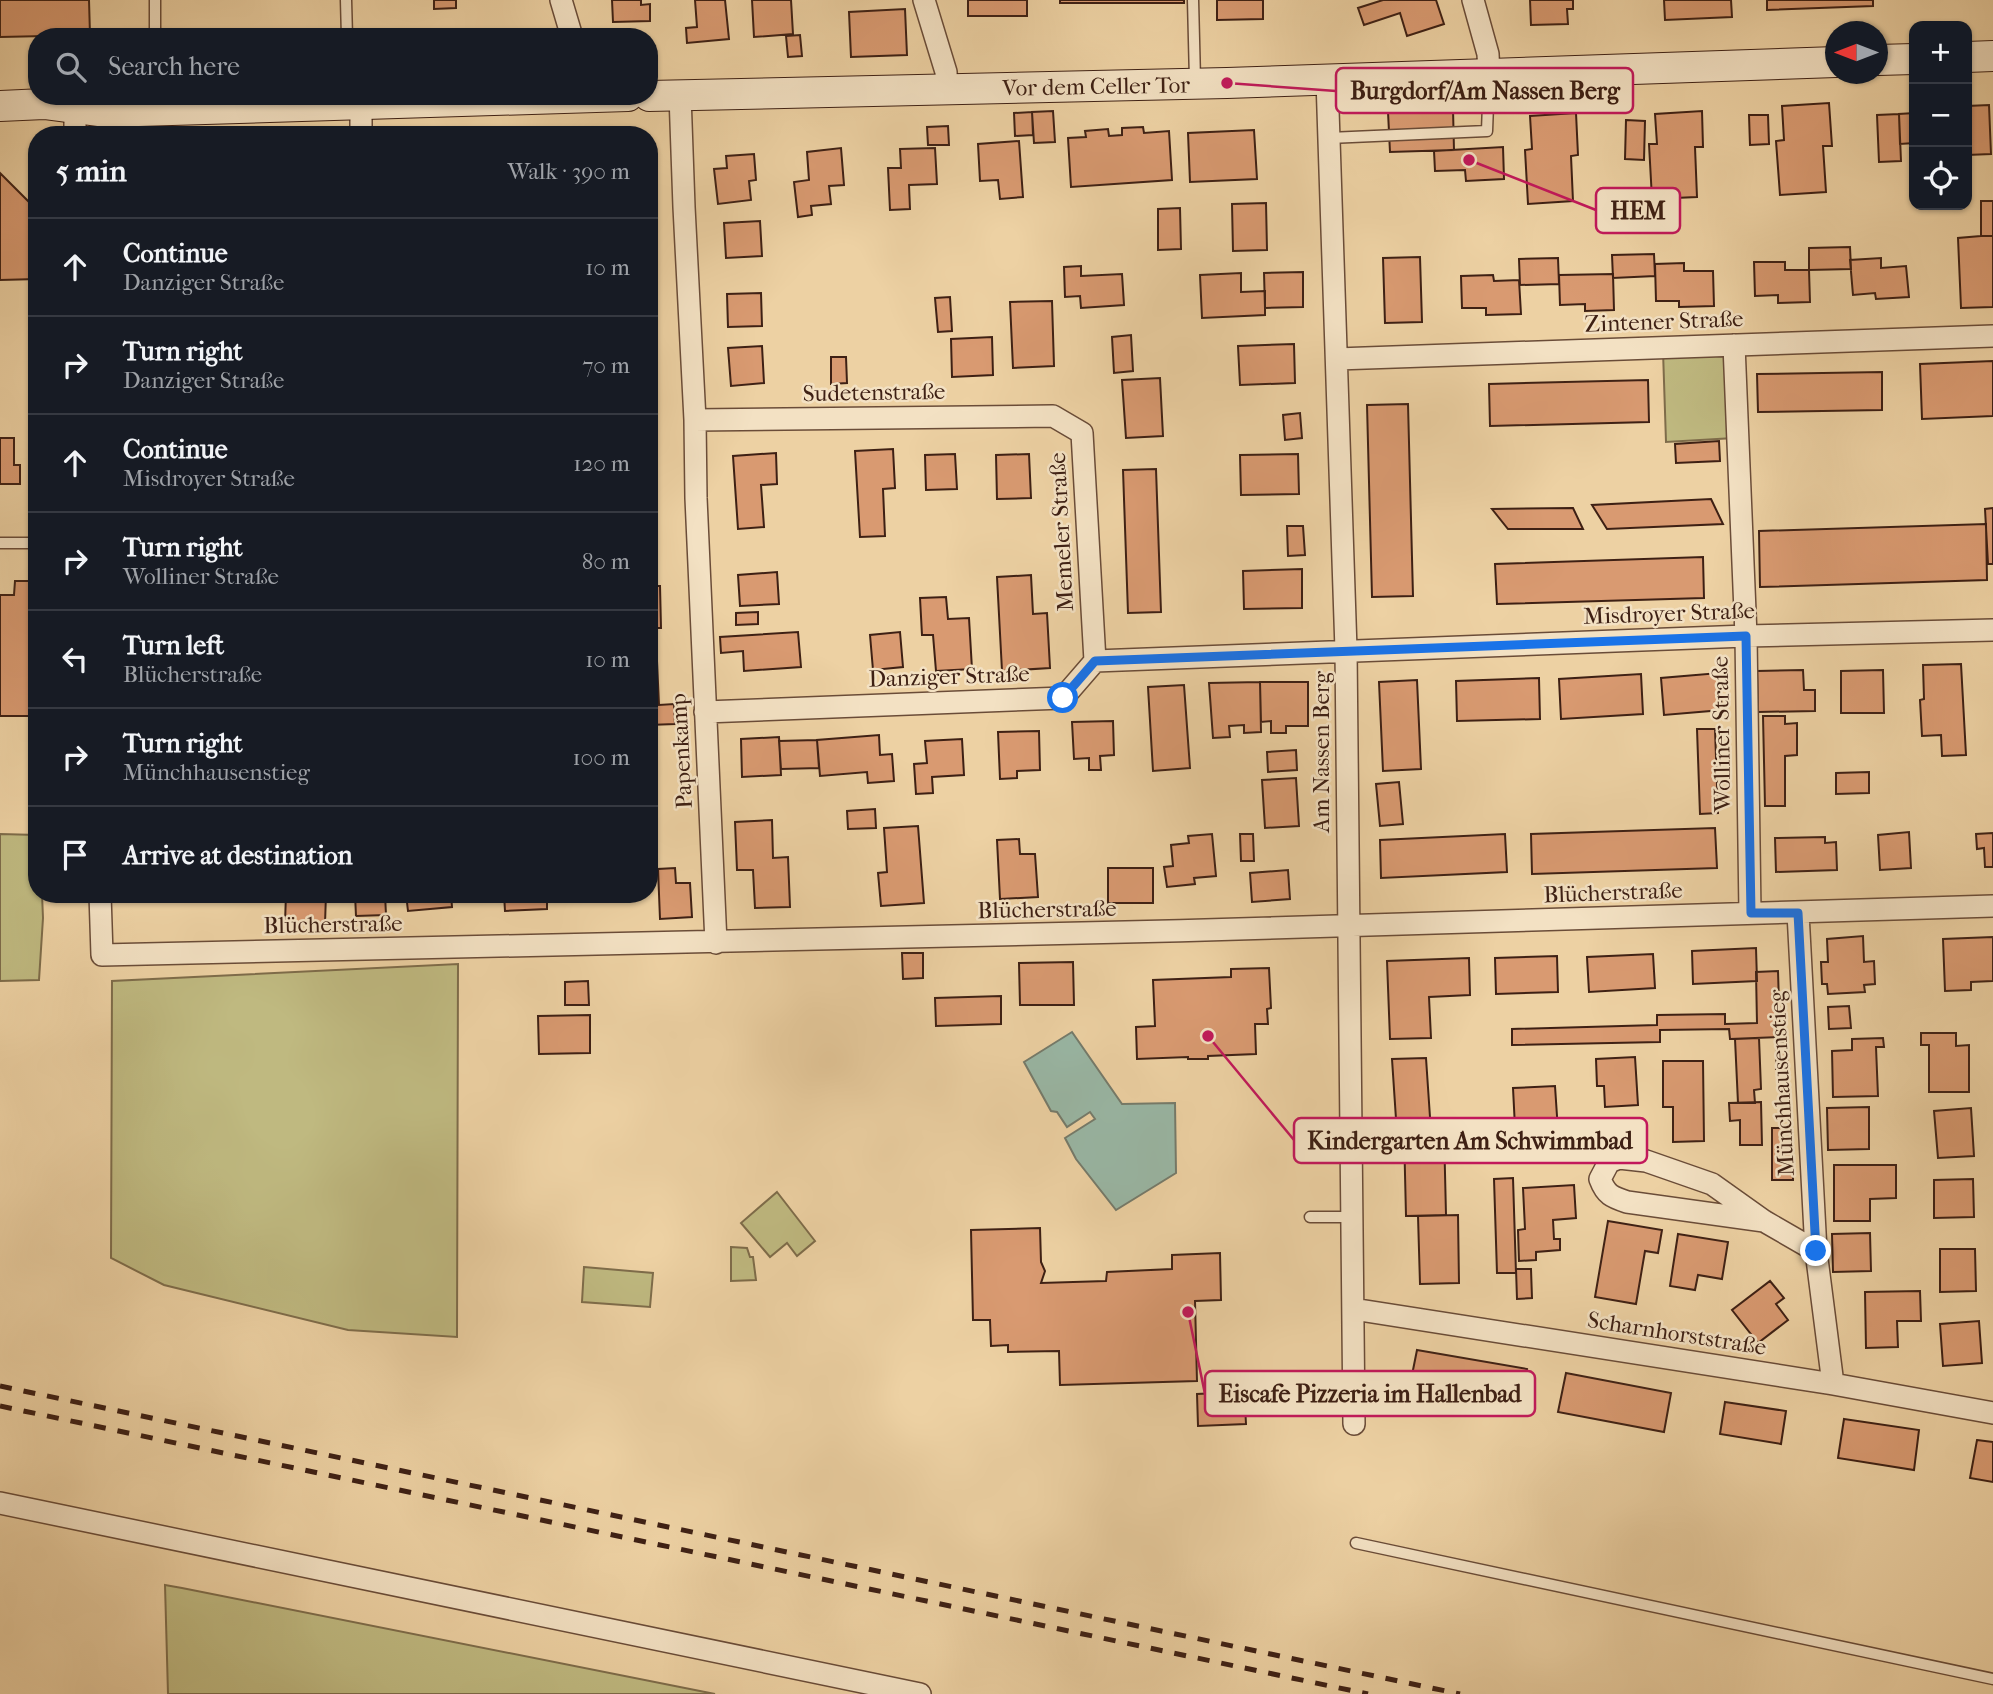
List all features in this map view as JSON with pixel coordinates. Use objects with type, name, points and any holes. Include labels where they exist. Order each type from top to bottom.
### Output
[{"type":"street","points":[[561,0],[569,28]]},
{"type":"street","points":[[924,0],[946,72],[947,89]]},
{"type":"street","points":[[1473,0],[1488,54],[1489,74]]},
{"type":"street","points":[[1972,57],[1993,56]]},
{"type":"street","points":[[1888,60],[1909,59]]},
{"type":"street","name":"Vor dem Celler Tor","points":[[658,96],[1327,80],[1825,62]]},
{"type":"street","name":"Am Nassen Berg","points":[[1327,80],[1346,650],[1354,1424]]},
{"type":"street","name":"Papenkamp","points":[[680,95],[716,943]]},
{"type":"street","points":[[0,106],[28,105]]},
{"type":"street","points":[[46,105],[75,122],[105,112],[145,105]]},
{"type":"street","points":[[353,105],[359,126]]},
{"type":"street","name":"Zintener Straße","points":[[1336,359],[1993,336]]},
{"type":"street","name":"Wolliner Straße","points":[[1734,345],[1746,636],[1751,913]]},
{"type":"street","name":"Sudetenstraße","points":[[695,420],[1053,416]]},
{"type":"street","name":"Memeler Straße","points":[[1053,416],[1082,433],[1095,661]]},
{"type":"street","name":"Misdroyer Straße","points":[[1346,650],[1993,629]]},
{"type":"street","points":[[1095,661],[1346,650]]},
{"type":"street","name":"Danziger Straße","points":[[705,712],[1063,698],[1095,661]]},
{"type":"street","name":"Blücherstraße","points":[[100,903],[102,955],[1348,928],[1993,906]]},
{"type":"street","name":"Münchhausenstieg","points":[[1798,913],[1816,1251],[1833,1384]]},
{"type":"street","points":[[1764,1221],[1627,1202],[1614,1198],[1604,1190],[1600,1179],[1609,1161],[1619,1158],[1646,1161],[1712,1184],[1764,1221],[1816,1251]]},
{"type":"street","name":"Scharnhorststraße","points":[[1353,1309],[1833,1384],[1993,1413]]},
{"type":"street","points":[[0,1503],[918,1694]]},
{"type":"lane","points":[[155,0],[156,28]]},
{"type":"lane","points":[[346,0],[346,28]]},
{"type":"lane","points":[[1193,0],[1195,83]]},
{"type":"lane","points":[[1329,138],[1487,131],[1489,74]]},
{"type":"lane","points":[[0,543],[28,543]]},
{"type":"lane","points":[[1310,1217],[1352,1217]]},
{"type":"lane","points":[[1301,1379],[1353,1377]]},
{"type":"lane","points":[[1356,1543],[1993,1679]]},
{"type":"shaded area","points":[[1730,349],[1734,438],[1666,442],[1663,351]]},
{"type":"shaded area","points":[[0,834],[28,835],[28,903],[42,903],[39,980],[0,981]]},
{"type":"shaded area","points":[[458,964],[457,1337],[348,1330],[164,1285],[111,1258],[112,981]]},
{"type":"shaded area","points":[[1072,1032],[1122,1104],[1175,1103],[1176,1173],[1116,1210],[1076,1159],[1065,1138],[1095,1119],[1090,1112],[1067,1127],[1057,1112],[1051,1111],[1024,1062]]},
{"type":"shaded area","points":[[777,1192],[815,1241],[797,1256],[787,1243],[770,1257],[741,1223]]},
{"type":"shaded area","points":[[731,1247],[747,1248],[750,1257],[753,1257],[756,1280],[731,1281]]},
{"type":"shaded area","points":[[584,1267],[653,1273],[650,1307],[582,1302]]},
{"type":"shaded area","points":[[165,1585],[182,1588],[715,1694],[168,1694]]},
{"type":"building","points":[[0,0],[89,0],[90,28],[28,28],[28,36],[0,37]]},
{"type":"building","points":[[434,0],[456,0],[456,8],[434,9]]},
{"type":"building","points":[[612,0],[641,0],[641,5],[650,4],[650,21],[613,22]]},
{"type":"building","points":[[695,0],[725,0],[729,39],[687,43],[686,28],[697,27]]},
{"type":"building","points":[[752,0],[791,0],[793,34],[754,37]]},
{"type":"building","points":[[968,0],[1027,0],[1027,16],[968,16]]},
{"type":"building","points":[[1060,0],[1184,0],[1184,3],[1060,3]]},
{"type":"building","points":[[1217,0],[1263,0],[1263,19],[1217,20]]},
{"type":"building","points":[[1383,0],[1436,0],[1444,24],[1407,36],[1400,13],[1364,25],[1358,8]]},
{"type":"building","points":[[1530,0],[1573,0],[1573,9],[1567,9],[1568,24],[1531,25]]},
{"type":"building","points":[[1664,0],[1731,0],[1732,17],[1665,20]]},
{"type":"building","points":[[1767,0],[1873,0],[1873,6],[1767,10]]},
{"type":"building","points":[[905,9],[907,55],[851,57],[849,12]]},
{"type":"building","points":[[800,35],[802,56],[788,57],[786,36]]},
{"type":"building","points":[[1829,103],[1832,146],[1823,146],[1826,192],[1780,195],[1776,141],[1784,140],[1782,106]]},
{"type":"building","points":[[1989,105],[1991,154],[1972,155],[1972,106]]},
{"type":"building","points":[[1453,109],[1454,150],[1390,152],[1388,112]]},
{"type":"building","points":[[1053,111],[1055,142],[1034,143],[1032,112]]},
{"type":"building","points":[[1702,111],[1703,147],[1695,147],[1697,197],[1652,199],[1649,144],[1657,144],[1655,114]]},
{"type":"building","points":[[1032,112],[1033,135],[1015,136],[1014,113]]},
{"type":"building","points":[[1576,113],[1578,155],[1571,156],[1573,201],[1528,204],[1525,150],[1532,149],[1530,116]]},
{"type":"building","points":[[1909,113],[1909,143],[1900,144],[1899,114]]},
{"type":"building","points":[[1899,114],[1901,161],[1879,162],[1877,115]]},
{"type":"building","points":[[1749,115],[1768,115],[1769,144],[1750,145]]},
{"type":"building","points":[[1626,120],[1645,121],[1644,160],[1625,159]]},
{"type":"building","points":[[948,126],[949,145],[928,145],[927,127]]},
{"type":"building","points":[[1143,127],[1144,133],[1169,131],[1172,180],[1071,187],[1068,138],[1086,137],[1085,131],[1108,129],[1109,136],[1122,135],[1122,128]]},
{"type":"building","points":[[1254,130],[1257,179],[1190,182],[1188,133]]},
{"type":"building","points":[[1019,141],[1023,197],[1000,199],[998,180],[980,181],[978,144]]},
{"type":"building","points":[[1503,147],[1504,179],[1466,181],[1465,170],[1435,171],[1434,151]]},
{"type":"building","points":[[841,148],[844,185],[829,186],[831,204],[811,206],[812,215],[798,217],[794,182],[809,180],[807,152]]},
{"type":"building","points":[[935,148],[937,184],[909,185],[910,209],[890,210],[888,168],[901,168],[900,149]]},
{"type":"building","points":[[754,154],[756,180],[749,181],[751,200],[718,204],[714,169],[727,168],[726,156]]},
{"type":"building","points":[[0,173],[28,201],[28,279],[0,280]]},
{"type":"building","points":[[1981,201],[1993,201],[1993,236],[1981,236]]},
{"type":"building","points":[[1266,203],[1267,250],[1233,251],[1232,204]]},
{"type":"building","points":[[1180,208],[1181,249],[1158,250],[1158,209]]},
{"type":"building","points":[[760,221],[762,256],[726,258],[724,223]]},
{"type":"building","points":[[1993,236],[1993,307],[1961,308],[1958,238]]},
{"type":"building","points":[[1850,247],[1851,269],[1809,270],[1809,248]]},
{"type":"building","points":[[1654,254],[1655,276],[1613,278],[1612,255]]},
{"type":"building","points":[[1420,257],[1422,322],[1385,323],[1383,258]]},
{"type":"building","points":[[1558,258],[1559,284],[1520,285],[1519,259]]},
{"type":"building","points":[[1881,258],[1881,268],[1906,266],[1909,297],[1876,299],[1875,293],[1853,295],[1850,260]]},
{"type":"building","points":[[1754,262],[1785,262],[1785,270],[1809,270],[1810,302],[1778,303],[1778,295],[1755,296]]},
{"type":"building","points":[[1684,263],[1684,271],[1713,271],[1714,306],[1679,307],[1679,301],[1656,301],[1655,264]]},
{"type":"building","points":[[1081,266],[1081,276],[1122,274],[1124,305],[1081,308],[1080,296],[1065,297],[1064,267]]},
{"type":"building","points":[[1303,272],[1303,307],[1265,308],[1264,273]]},
{"type":"building","points":[[1241,273],[1241,292],[1265,291],[1265,315],[1202,318],[1200,275]]},
{"type":"building","points":[[1613,274],[1614,310],[1585,311],[1585,304],[1560,305],[1559,275]]},
{"type":"building","points":[[1493,275],[1494,281],[1519,280],[1521,314],[1486,315],[1486,308],[1462,308],[1461,276]]},
{"type":"building","points":[[761,293],[762,326],[728,327],[727,294]]},
{"type":"building","points":[[950,297],[952,331],[938,332],[935,298]]},
{"type":"building","points":[[1052,301],[1054,366],[1013,368],[1010,302]]},
{"type":"building","points":[[1131,335],[1133,371],[1114,373],[1112,337]]},
{"type":"building","points":[[992,337],[993,375],[952,377],[951,339]]},
{"type":"building","points":[[1294,344],[1295,383],[1240,385],[1238,346]]},
{"type":"building","points":[[762,346],[764,383],[731,386],[728,348]]},
{"type":"building","points":[[831,357],[846,357],[847,383],[831,384]]},
{"type":"building","points":[[1993,361],[1993,416],[1922,419],[1920,364]]},
{"type":"building","points":[[1882,372],[1882,410],[1758,412],[1757,374]]},
{"type":"building","points":[[1160,378],[1163,436],[1126,438],[1122,380]]},
{"type":"building","points":[[1648,380],[1649,422],[1490,426],[1489,384]]},
{"type":"building","points":[[1408,404],[1413,596],[1372,597],[1367,405]]},
{"type":"building","points":[[1300,413],[1302,438],[1285,440],[1283,415]]},
{"type":"building","points":[[0,438],[14,438],[14,465],[20,465],[20,484],[0,484]]},
{"type":"building","points":[[1719,441],[1720,461],[1676,463],[1675,444]]},
{"type":"building","points":[[893,449],[895,488],[883,489],[885,536],[860,537],[855,451]]},
{"type":"building","points":[[776,453],[777,484],[761,485],[764,527],[738,529],[733,456]]},
{"type":"building","points":[[955,454],[957,489],[926,490],[925,455]]},
{"type":"building","points":[[1029,454],[1031,498],[997,499],[996,455]]},
{"type":"building","points":[[1298,454],[1299,494],[1241,495],[1240,455]]},
{"type":"building","points":[[1156,469],[1161,612],[1128,613],[1123,470]]},
{"type":"building","points":[[1711,499],[1723,524],[1607,529],[1592,505]]},
{"type":"building","points":[[1573,508],[1583,529],[1508,529],[1492,509]]},
{"type":"building","points":[[1993,508],[1993,564],[1988,564],[1985,509]]},
{"type":"building","points":[[1986,524],[1987,580],[1760,587],[1759,531]]},
{"type":"building","points":[[1287,526],[1303,526],[1305,555],[1288,556]]},
{"type":"building","points":[[1703,557],[1704,598],[1497,604],[1495,564]]},
{"type":"building","points":[[1302,569],[1302,608],[1244,609],[1243,571]]},
{"type":"building","points":[[777,572],[779,604],[740,606],[738,575]]},
{"type":"building","points":[[1031,575],[1033,614],[1047,613],[1050,668],[1002,671],[997,577]]},
{"type":"building","points":[[15,581],[28,581],[28,716],[0,716],[0,595],[14,595]]},
{"type":"building","points":[[658,586],[660,586],[661,628],[658,628]]},
{"type":"building","points":[[946,597],[948,619],[969,618],[972,669],[936,671],[933,635],[922,635],[920,598]]},
{"type":"building","points":[[758,612],[758,624],[736,625],[736,613]]},
{"type":"building","points":[[798,632],[801,667],[744,671],[743,651],[721,653],[720,637]]},
{"type":"building","points":[[900,632],[903,667],[873,670],[870,635]]},
{"type":"building","points":[[1961,664],[1966,755],[1942,756],[1941,735],[1922,736],[1920,700],[1924,699],[1923,665]]},
{"type":"building","points":[[1803,670],[1804,690],[1815,690],[1815,711],[1758,712],[1757,671]]},
{"type":"building","points":[[1883,670],[1884,713],[1841,713],[1841,671]]},
{"type":"building","points":[[1719,673],[1722,710],[1664,715],[1661,678]]},
{"type":"building","points":[[1641,674],[1643,714],[1561,719],[1559,679]]},
{"type":"building","points":[[1539,678],[1540,719],[1457,721],[1456,681]]},
{"type":"building","points":[[1417,680],[1421,769],[1383,771],[1379,682]]},
{"type":"building","points":[[1260,682],[1261,732],[1244,733],[1244,725],[1229,726],[1230,737],[1213,738],[1209,683]]},
{"type":"building","points":[[1260,682],[1308,682],[1308,726],[1286,726],[1286,733],[1271,733],[1271,721],[1261,722]]},
{"type":"building","points":[[658,683],[659,705],[674,704],[675,724],[658,725]]},
{"type":"building","points":[[1184,685],[1190,768],[1153,771],[1148,687]]},
{"type":"building","points":[[1763,716],[1785,716],[1785,724],[1797,723],[1797,755],[1785,756],[1785,806],[1765,806]]},
{"type":"building","points":[[1113,721],[1114,755],[1100,756],[1101,770],[1089,770],[1089,758],[1074,759],[1072,722]]},
{"type":"building","points":[[1697,729],[1715,729],[1718,813],[1700,814]]},
{"type":"building","points":[[1039,731],[1040,770],[1017,771],[1017,778],[1000,779],[998,732]]},
{"type":"building","points":[[879,735],[880,755],[892,754],[894,781],[868,783],[867,772],[820,776],[817,740]]},
{"type":"building","points":[[779,737],[781,775],[742,777],[741,739]]},
{"type":"building","points":[[962,739],[964,775],[932,777],[933,793],[916,794],[914,764],[927,763],[925,741]]},
{"type":"building","points":[[817,740],[819,768],[781,769],[779,741]]},
{"type":"building","points":[[1296,750],[1297,770],[1268,772],[1267,752]]},
{"type":"building","points":[[1869,772],[1869,793],[1836,794],[1836,773]]},
{"type":"building","points":[[1296,778],[1299,826],[1265,828],[1262,780]]},
{"type":"building","points":[[1399,782],[1403,824],[1380,826],[1376,784]]},
{"type":"building","points":[[875,809],[876,828],[848,829],[847,811]]},
{"type":"building","points":[[772,820],[773,858],[788,857],[790,907],[755,908],[753,870],[737,870],[735,822]]},
{"type":"building","points":[[918,826],[924,903],[881,906],[878,873],[887,872],[884,828]]},
{"type":"building","points":[[1715,828],[1717,868],[1532,874],[1531,834]]},
{"type":"building","points":[[1909,832],[1911,868],[1880,870],[1878,835]]},
{"type":"building","points":[[1993,833],[1993,867],[1985,867],[1984,848],[1977,849],[1976,834]]},
{"type":"building","points":[[1212,834],[1216,876],[1194,878],[1195,884],[1167,887],[1164,867],[1173,866],[1171,845],[1189,843],[1188,836]]},
{"type":"building","points":[[1240,834],[1253,834],[1254,861],[1241,861]]},
{"type":"building","points":[[1505,834],[1507,872],[1381,878],[1380,840]]},
{"type":"building","points":[[1825,837],[1825,843],[1836,842],[1837,870],[1776,872],[1775,838]]},
{"type":"building","points":[[1019,839],[1020,854],[1035,854],[1038,897],[1000,899],[997,840]]},
{"type":"building","points":[[675,868],[676,883],[690,883],[692,917],[660,919],[658,869]]},
{"type":"building","points":[[1108,868],[1153,868],[1153,903],[1108,903]]},
{"type":"building","points":[[1288,870],[1290,899],[1252,902],[1250,873]]},
{"type":"building","points":[[286,903],[326,903],[325,924],[285,923]]},
{"type":"building","points":[[355,903],[385,903],[386,915],[356,916]]},
{"type":"building","points":[[407,903],[452,903],[452,907],[408,911]]},
{"type":"building","points":[[505,903],[547,903],[547,909],[505,911]]},
{"type":"building","points":[[1863,936],[1864,962],[1874,961],[1875,984],[1864,985],[1865,992],[1828,994],[1827,984],[1822,984],[1821,962],[1828,962],[1827,939]]},
{"type":"building","points":[[1993,937],[1993,981],[1971,982],[1971,990],[1945,991],[1943,939]]},
{"type":"building","points":[[1756,948],[1757,981],[1693,984],[1692,951]]},
{"type":"building","points":[[902,953],[923,953],[923,978],[903,979]]},
{"type":"building","points":[[1653,954],[1655,988],[1589,992],[1587,957]]},
{"type":"building","points":[[1557,956],[1558,992],[1496,994],[1495,958]]},
{"type":"building","points":[[1469,958],[1470,995],[1429,997],[1431,1038],[1390,1039],[1387,961]]},
{"type":"building","points":[[1073,962],[1074,1005],[1020,1005],[1019,963]]},
{"type":"building","points":[[1269,968],[1271,1008],[1267,1009],[1268,1024],[1255,1024],[1256,1054],[1208,1056],[1208,1059],[1137,1059],[1136,1027],[1155,1026],[1153,980],[1231,977],[1231,969]]},
{"type":"building","points":[[1778,971],[1780,1037],[1730,1039],[1729,1029],[1660,1030],[1660,1042],[1512,1045],[1512,1029],[1657,1025],[1657,1015],[1725,1014],[1725,1024],[1757,1023],[1756,972]]},
{"type":"building","points":[[588,981],[589,1005],[565,1005],[565,982]]},
{"type":"building","points":[[1001,996],[1001,1024],[936,1026],[935,998]]},
{"type":"building","points":[[1849,1006],[1851,1028],[1829,1029],[1828,1007]]},
{"type":"building","points":[[590,1015],[590,1053],[539,1054],[538,1016]]},
{"type":"building","points":[[1921,1033],[1956,1033],[1956,1046],[1969,1045],[1969,1092],[1929,1092],[1929,1045],[1921,1045]]},
{"type":"building","points":[[1759,1038],[1761,1089],[1754,1090],[1755,1103],[1738,1103],[1735,1039]]},
{"type":"building","points":[[1883,1038],[1884,1047],[1876,1047],[1878,1096],[1833,1097],[1832,1051],[1852,1050],[1852,1039]]},
{"type":"building","points":[[1777,1042],[1788,1043],[1787,1069],[1776,1069]]},
{"type":"building","points":[[1635,1057],[1638,1105],[1605,1107],[1604,1086],[1597,1086],[1596,1059]]},
{"type":"building","points":[[1426,1058],[1431,1132],[1397,1134],[1392,1059]]},
{"type":"building","points":[[1663,1061],[1703,1061],[1704,1141],[1673,1142],[1673,1107],[1663,1107]]},
{"type":"building","points":[[1555,1086],[1558,1131],[1534,1132],[1534,1146],[1516,1147],[1513,1088]]},
{"type":"building","points":[[1761,1102],[1762,1145],[1740,1145],[1740,1120],[1730,1121],[1729,1103]]},
{"type":"building","points":[[1869,1107],[1869,1149],[1828,1150],[1827,1108]]},
{"type":"building","points":[[1971,1108],[1974,1156],[1938,1158],[1934,1111]]},
{"type":"building","points":[[1772,1128],[1792,1128],[1793,1180],[1772,1180]]},
{"type":"building","points":[[1444,1131],[1446,1215],[1406,1216],[1404,1132]]},
{"type":"building","points":[[1834,1165],[1896,1165],[1896,1198],[1870,1199],[1870,1221],[1834,1221]]},
{"type":"building","points":[[1513,1178],[1516,1273],[1497,1273],[1494,1179]]},
{"type":"building","points":[[1973,1179],[1974,1217],[1934,1218],[1934,1180]]},
{"type":"building","points":[[1574,1185],[1576,1218],[1553,1220],[1554,1239],[1560,1239],[1560,1250],[1536,1252],[1536,1260],[1519,1261],[1518,1230],[1525,1229],[1523,1188]]},
{"type":"building","points":[[1458,1215],[1459,1283],[1420,1284],[1418,1216]]},
{"type":"building","points":[[1608,1221],[1662,1230],[1658,1253],[1645,1251],[1636,1304],[1595,1297]]},
{"type":"building","points":[[1040,1228],[1041,1262],[1045,1271],[1041,1283],[1106,1281],[1107,1272],[1172,1269],[1172,1255],[1220,1253],[1221,1300],[1195,1301],[1197,1381],[1060,1385],[1059,1351],[1008,1352],[1008,1345],[991,1346],[990,1320],[973,1320],[971,1230]]},
{"type":"building","points":[[1870,1233],[1871,1271],[1833,1272],[1832,1234]]},
{"type":"building","points":[[1678,1234],[1728,1242],[1722,1279],[1698,1275],[1695,1290],[1670,1286]]},
{"type":"building","points":[[1940,1249],[1975,1249],[1976,1291],[1940,1292]]},
{"type":"building","points":[[1516,1269],[1531,1269],[1532,1298],[1517,1299]]},
{"type":"building","points":[[1770,1281],[1784,1298],[1776,1304],[1788,1320],[1758,1343],[1732,1310]]},
{"type":"building","points":[[1920,1291],[1921,1321],[1897,1321],[1898,1347],[1866,1348],[1865,1292]]},
{"type":"building","points":[[1979,1321],[1982,1363],[1943,1366],[1940,1324]]},
{"type":"building","points":[[1417,1350],[1527,1369],[1521,1404],[1410,1385]]},
{"type":"building","points":[[1566,1373],[1671,1393],[1664,1432],[1558,1412]]},
{"type":"building","points":[[1239,1392],[1240,1405],[1245,1405],[1246,1424],[1198,1426],[1197,1394]]},
{"type":"building","points":[[1725,1402],[1786,1411],[1781,1444],[1720,1434]]},
{"type":"building","points":[[1844,1419],[1919,1430],[1914,1470],[1838,1458]]},
{"type":"building","points":[[1977,1440],[1993,1442],[1993,1482],[1970,1478]]},
{"type":"railway","points":[[0,1386],[1460,1694]]},
{"type":"railway","points":[[0,1406],[1368,1694]]},
{"type":"place","name":"Burgdorf/Am Nassen Berg","points":[[1227,83]]},
{"type":"place","name":"HEM","points":[[1469,160]]},
{"type":"place","name":"Kindergarten Am Schwimmbad","points":[[1208,1036]]},
{"type":"place","name":"Eiscafe Pizzeria im Hallenbad","points":[[1188,1312]]},
{"type":"route","points":[[1063,698],[1095,661],[1746,636],[1751,913],[1798,913],[1816,1251]]}]
